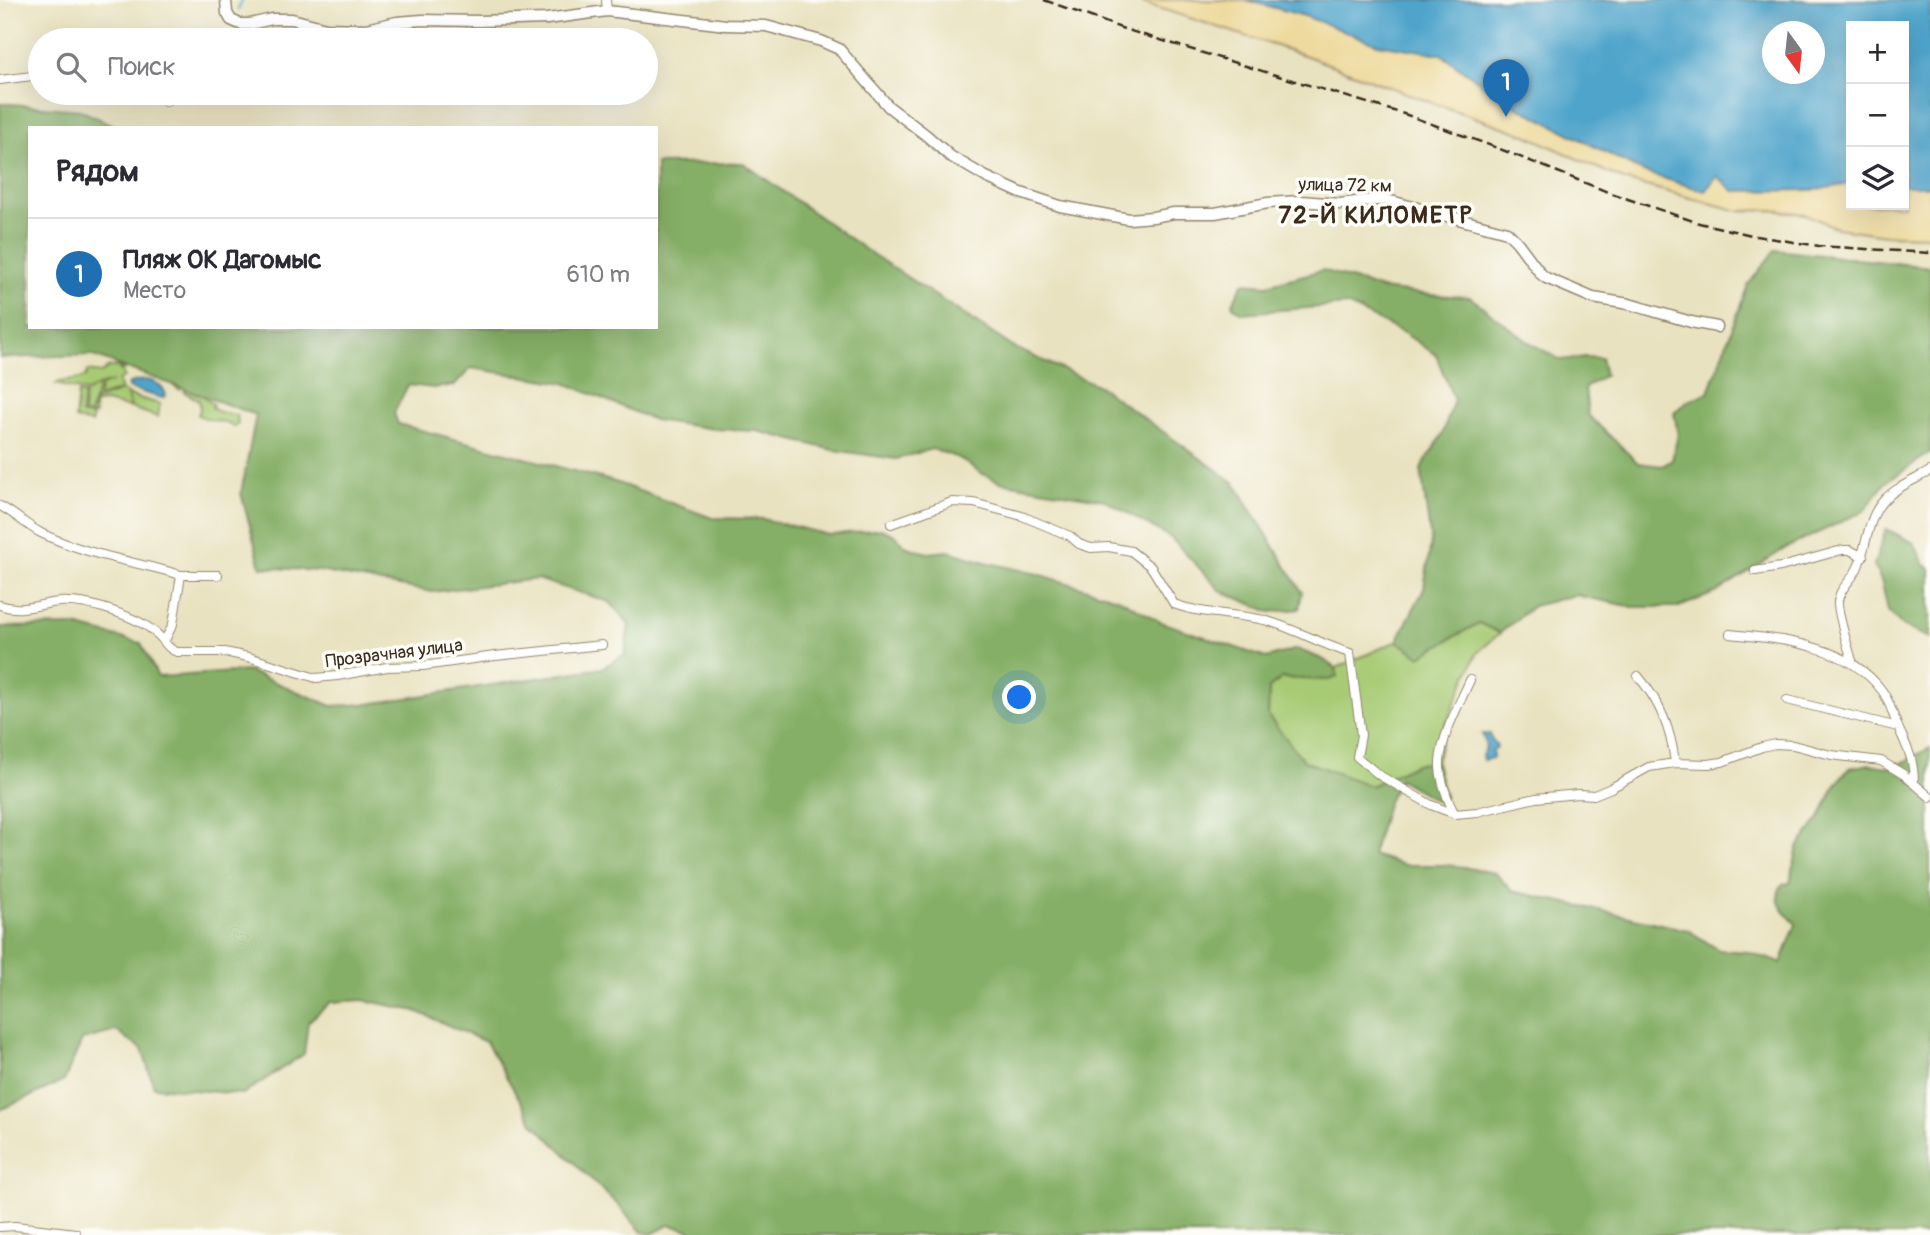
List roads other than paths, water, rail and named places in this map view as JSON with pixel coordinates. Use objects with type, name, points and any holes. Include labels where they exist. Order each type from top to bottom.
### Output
[{"type":"street","name":"улица 72 км","points":[[226,0],[227,13],[231,20],[240,24],[292,19],[326,28]]},
{"type":"street","name":"улица 72 км","points":[[370,28],[422,20],[533,19],[607,6],[628,12],[726,25],[766,26],[821,41],[839,49],[889,107],[950,156],[1021,193],[1069,207],[1129,219],[1174,213],[1215,213],[1268,203],[1300,201],[1340,204],[1387,200],[1507,232],[1541,274],[1593,298],[1629,304],[1717,327]]},
{"type":"street","points":[[0,80],[28,76]]},
{"type":"street","points":[[1853,664],[1838,599],[1863,557],[1879,505],[1891,494],[1930,471]]},
{"type":"street","points":[[891,524],[952,502],[974,503],[1022,516],[1091,548],[1109,547],[1131,551],[1151,567],[1174,604],[1292,628],[1350,653],[1361,735],[1357,757],[1379,775],[1431,805],[1455,814],[1476,812],[1535,798],[1594,795],[1649,767],[1675,763],[1722,762],[1775,744],[1881,761],[1903,774],[1930,797]]},
{"type":"street","points":[[0,506],[23,523],[79,548],[181,575],[218,575]]},
{"type":"street","points":[[1755,571],[1781,567],[1842,550],[1850,550],[1863,557]]},
{"type":"street","points":[[164,642],[173,624],[181,575]]},
{"type":"street","name":"Прозрачная улица","points":[[0,605],[10,609],[25,609],[60,602],[104,608],[131,618],[160,635],[170,650],[225,652],[316,677],[601,645]]},
{"type":"street","points":[[1730,634],[1779,639],[1824,651],[1864,671],[1884,693],[1910,751],[1914,784]]},
{"type":"street","points":[[1638,676],[1653,694],[1672,739],[1675,763]]},
{"type":"street","points":[[1455,814],[1439,765],[1443,745],[1470,680]]},
{"type":"street","points":[[1787,700],[1898,727]]},
{"type":"street","points":[[0,1227],[15,1226],[76,1233]]},
{"type":"water","points":[[1246,0],[1930,0],[1930,186],[1909,186],[1909,21],[1846,21],[1846,185],[1813,190],[1734,191],[1717,176],[1705,191],[1646,173],[1501,98],[1441,54],[1378,44],[1305,16]]},
{"type":"water","points":[[143,380],[158,384],[166,396],[162,398],[128,388],[129,383]]},
{"type":"water","points":[[1482,734],[1490,734],[1496,744],[1493,758],[1483,760],[1486,745]]},
{"type":"waterway","points":[[238,10],[242,0]]},
{"type":"railway","points":[[1044,0],[1124,29],[1407,115],[1613,194],[1699,223],[1819,246],[1930,253]]},
{"type":"place","name":"Пляж ОК Дагомыс","points":[[1506,117]]},
{"type":"district","name":"72-Й КИЛОМЕТР","points":[[1376,215]]}]
